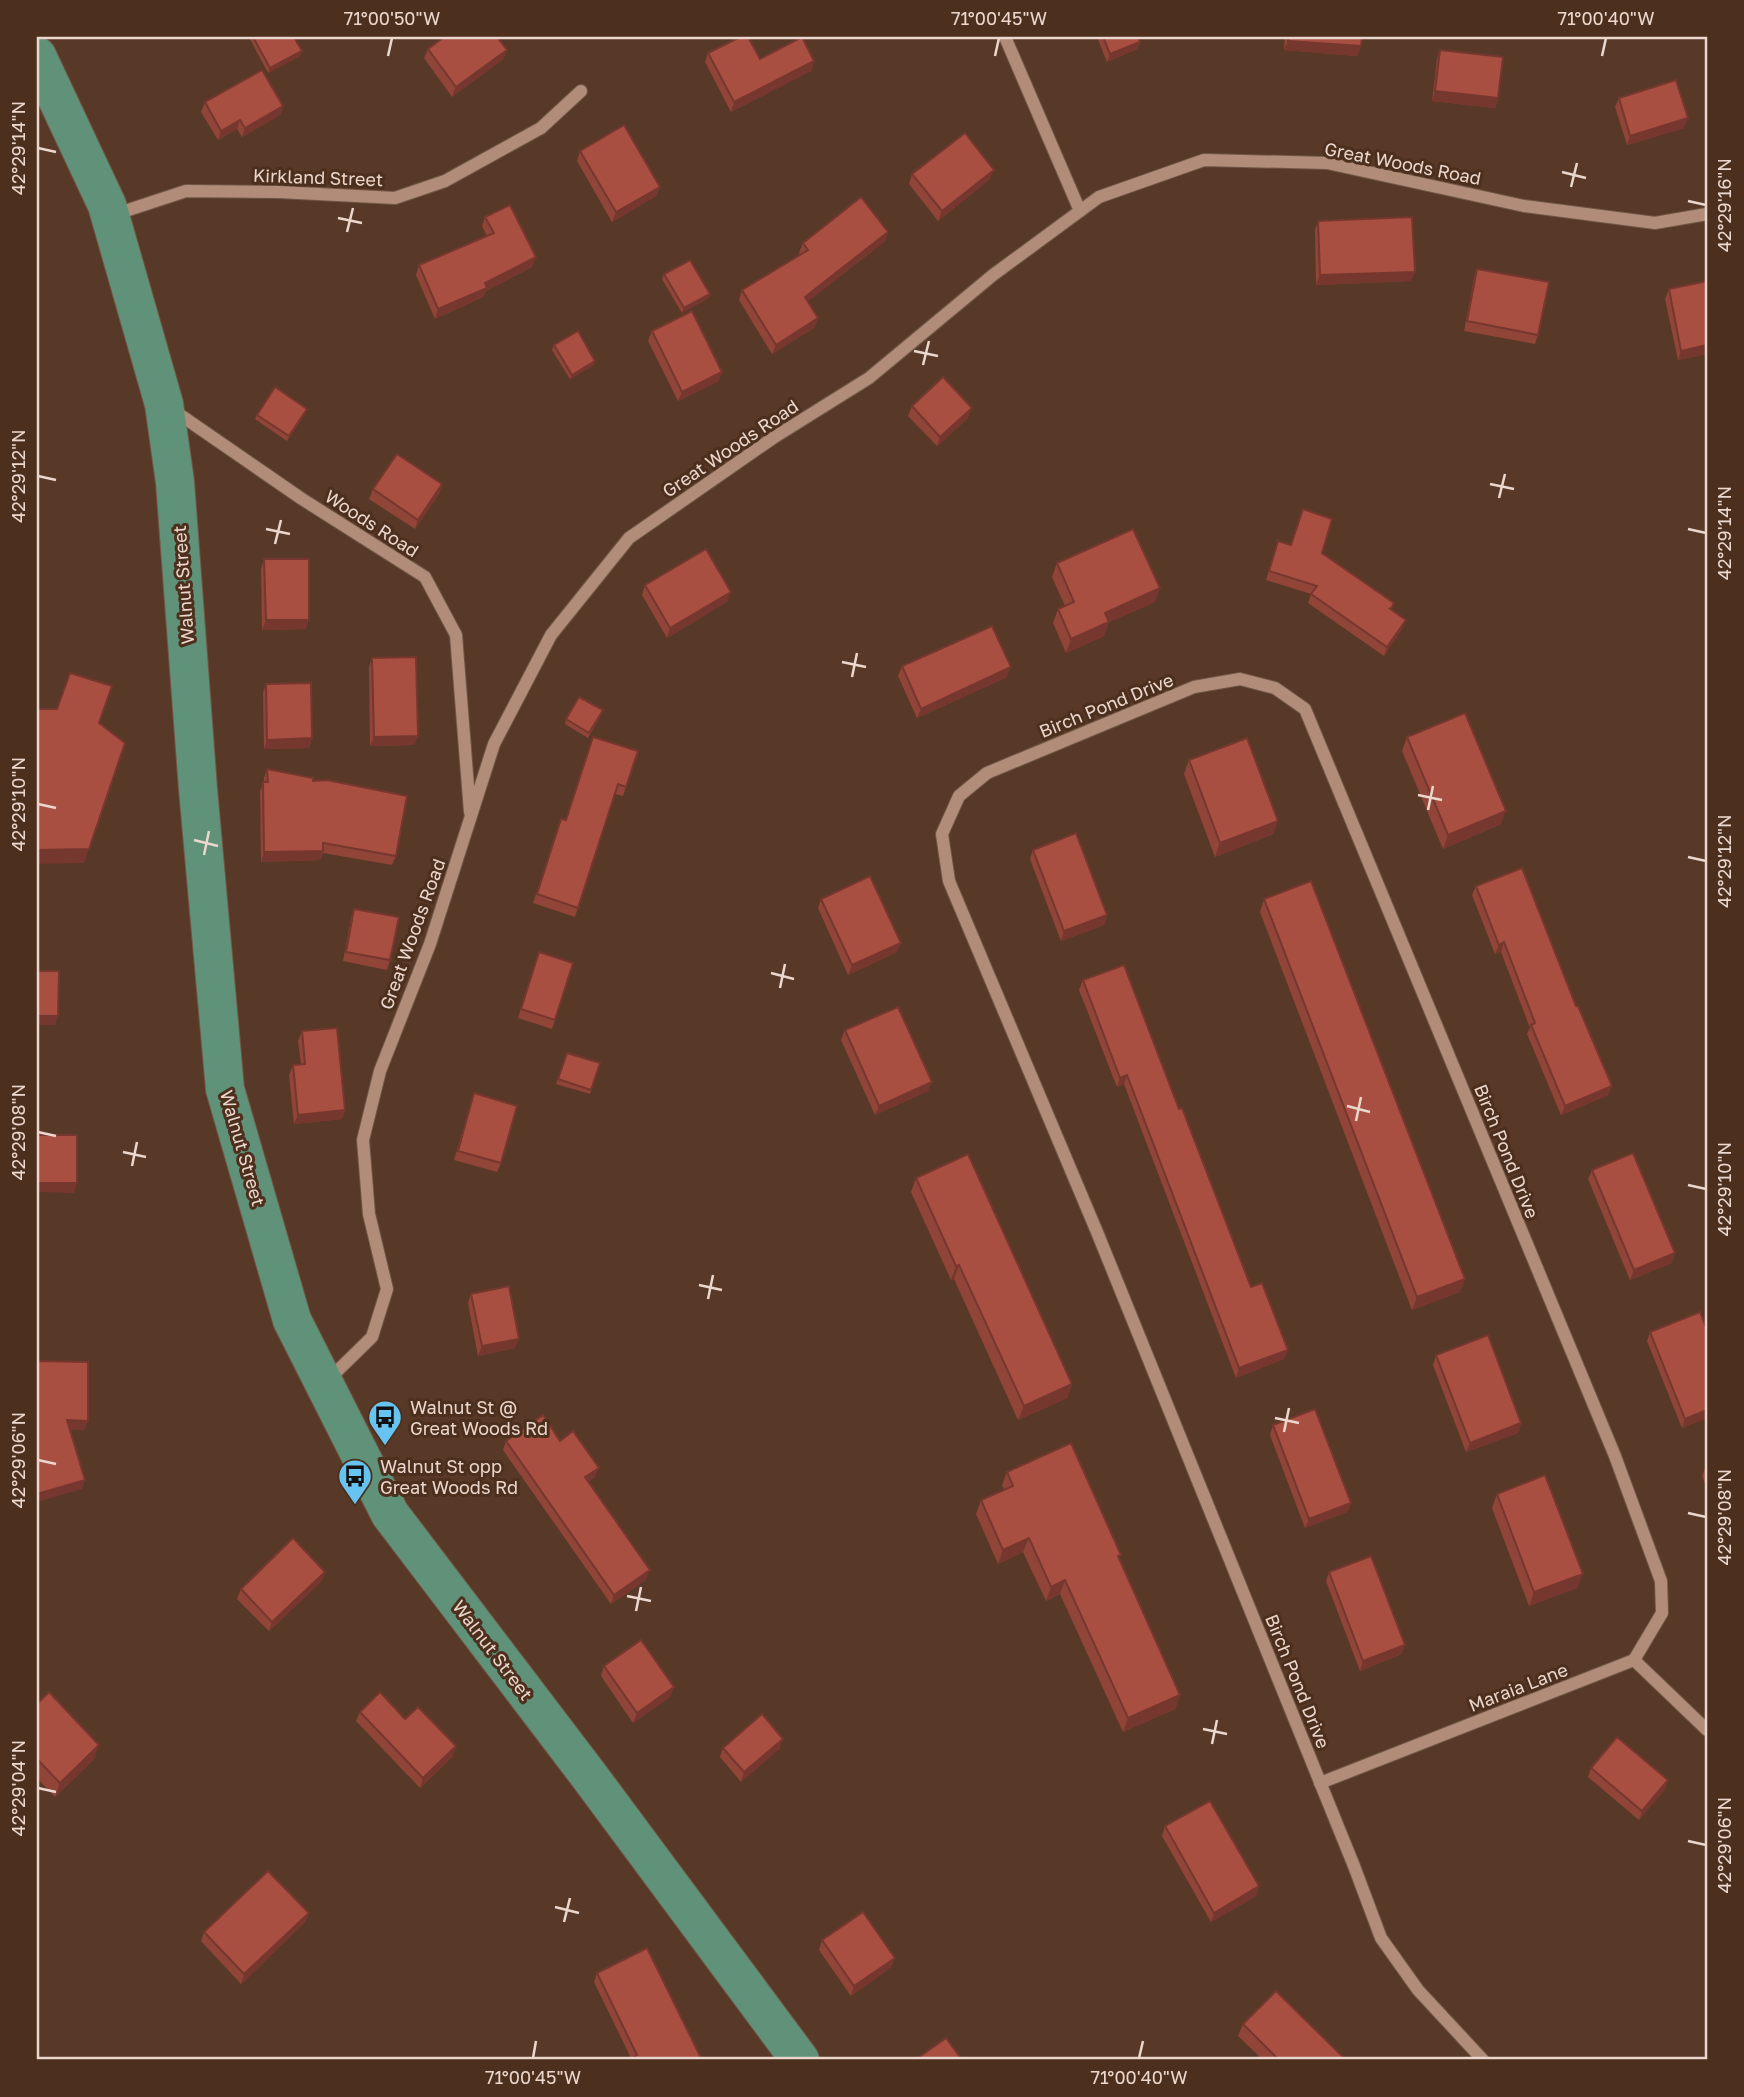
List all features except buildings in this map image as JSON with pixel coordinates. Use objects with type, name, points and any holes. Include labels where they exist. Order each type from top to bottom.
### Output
[{"type":"main road","name":"Walnut Street","points":[[37,56],[107,205],[164,404],[175,482],[198,789],[225,1089],[292,1320],[390,1514],[800,2060]]},
{"type":"street","points":[[1006,37],[1080,211]]},
{"type":"street","name":"Kirkland Street","points":[[109,216],[186,191],[279,192],[395,198],[445,181],[490,158],[541,128],[581,91]]},
{"type":"street","name":"Great Woods Road","points":[[324,1384],[372,1336],[387,1289],[369,1214],[363,1140],[380,1071],[430,944],[494,744],[551,635],[629,538],[773,438],[869,378],[993,275],[1100,197],[1204,160],[1327,163],[1524,206],[1655,223],[1707,214]]},
{"type":"street","name":"Woods Road","points":[[164,404],[302,499],[425,577],[456,635],[471,818]]},
{"type":"street","name":"Birch Pond Drive","points":[[1483,2060],[1418,1990],[1381,1938],[1097,1232],[949,881],[942,834],[959,796],[987,773],[1194,687],[1240,679],[1275,688],[1305,709],[1609,1443],[1661,1581],[1662,1613],[1634,1660]]},
{"type":"street","points":[[1634,1660],[1707,1730]]},
{"type":"street","name":"Maraia Lane","points":[[1320,1783],[1634,1660]]},
{"type":"place","name":"Walnut St @ Great Woods Rd","points":[[385,1447]]},
{"type":"place","name":"Walnut St opp Great Woods Rd","points":[[355,1506]]}]
